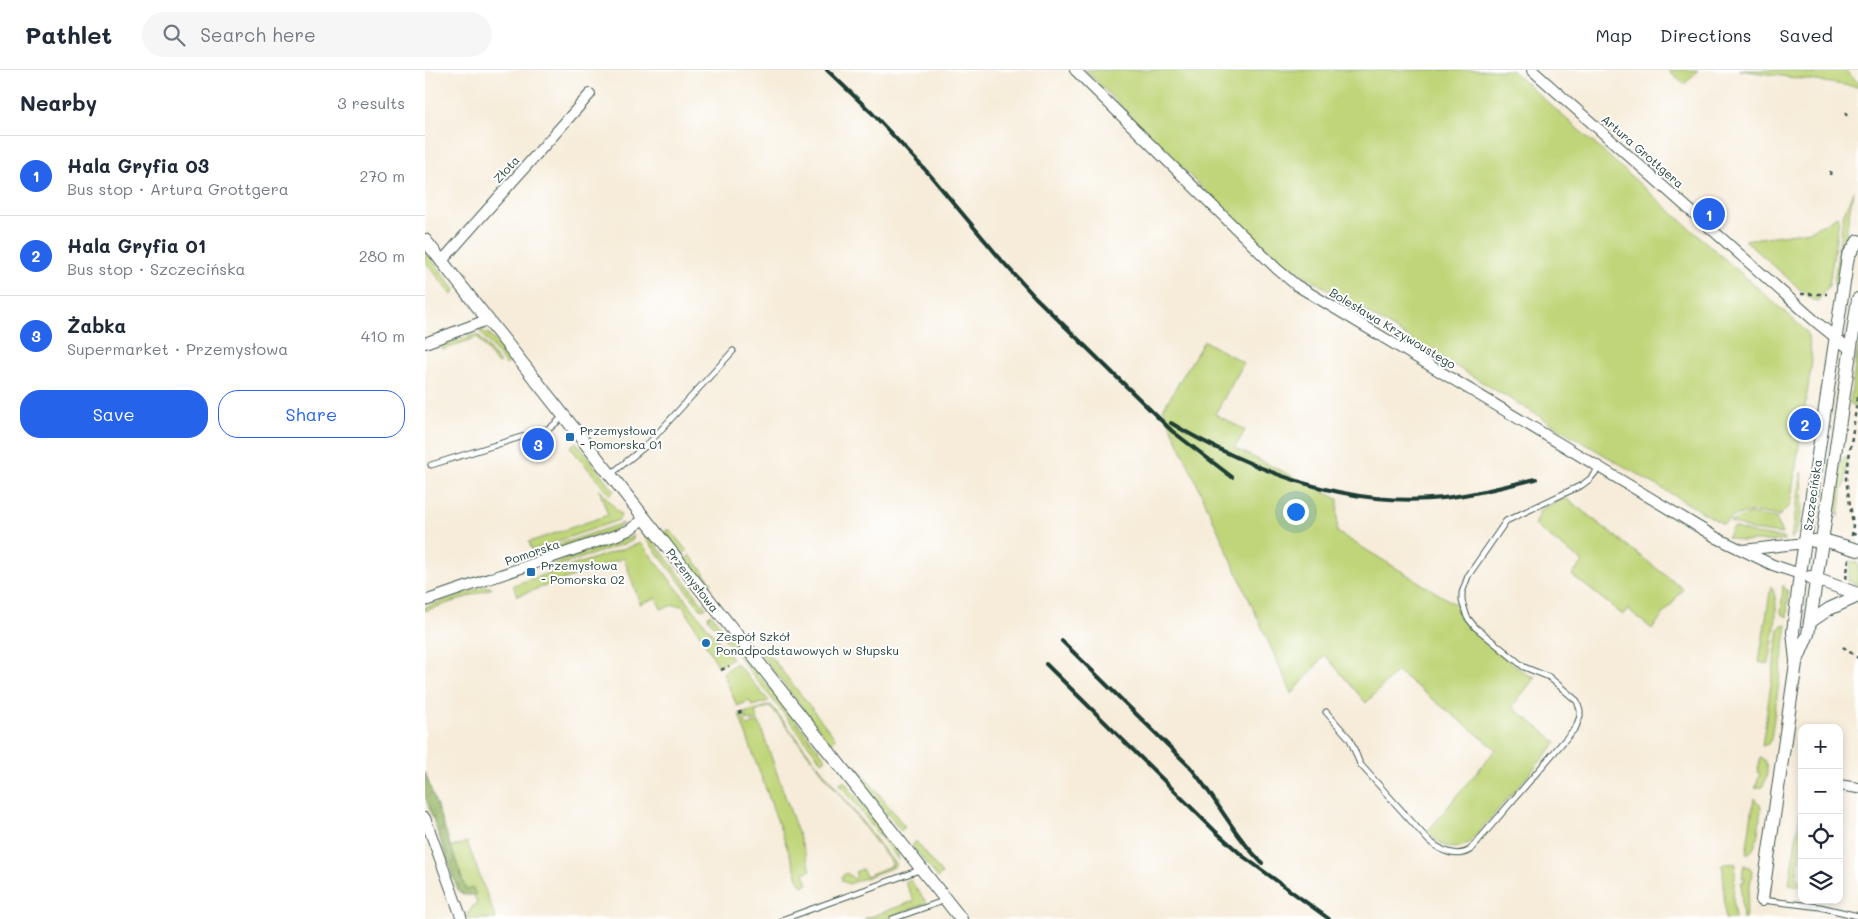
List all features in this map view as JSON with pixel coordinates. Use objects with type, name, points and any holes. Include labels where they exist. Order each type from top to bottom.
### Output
[{"type":"street","name":"Bolesława Krzywoustego","points":[[1075,70],[1289,279],[1717,538],[1773,565],[1800,574]]},
{"type":"street","name":"Artura Grottgera","points":[[1533,70],[1835,338],[1851,350]]},
{"type":"street","name":"Złota","points":[[441,262],[590,94]]},
{"type":"street","name":"Przemysłowa","points":[[425,240],[961,919]]},
{"type":"street","name":"Szczecińska","points":[[1762,900],[1796,663],[1793,632],[1800,574],[1849,256],[1858,241]]},
{"type":"street","name":"Szczecińska","points":[[1796,663],[1808,634],[1858,299]]},
{"type":"street","points":[[425,343],[487,320]]},
{"type":"street","name":"Pomorska","points":[[425,601],[617,536],[644,519]]},
{"type":"street","points":[[1742,550],[1823,540],[1854,549]]},
{"type":"street","points":[[1800,574],[1858,595]]},
{"type":"street","points":[[1810,622],[1829,608],[1858,595]]},
{"type":"street","points":[[1843,786],[1858,788]]},
{"type":"street","points":[[425,818],[462,919]]},
{"type":"lane","points":[[609,475],[649,443],[733,351]]},
{"type":"lane","points":[[431,465],[550,428],[563,417]]},
{"type":"lane","points":[[1326,712],[1350,739],[1360,764],[1428,840],[1450,853],[1462,854],[1471,850],[1576,727],[1580,710],[1577,701],[1549,677],[1525,667],[1471,623],[1464,610],[1462,601],[1465,583],[1506,521],[1590,480],[1599,468]]},
{"type":"lane","points":[[783,919],[922,869]]},
{"type":"lane","points":[[892,919],[946,900]]},
{"type":"lane","points":[[1762,900],[1820,907],[1858,916]]},
{"type":"path","points":[[1846,116],[1847,111]]},
{"type":"path","points":[[1830,175],[1831,170]]},
{"type":"path","points":[[1800,294],[1827,294]]},
{"type":"path","points":[[1844,589],[1854,549],[1853,524],[1846,479],[1858,395]]},
{"type":"path","points":[[1852,533],[1858,536]]},
{"type":"path","points":[[1843,647],[1858,658]]},
{"type":"path","points":[[721,670],[729,666]]},
{"type":"path","points":[[738,713],[743,712]]},
{"type":"green space","points":[[1085,70],[1511,70],[1805,330],[1809,339],[1812,361],[1790,505],[1779,516],[1749,512],[1737,515],[1723,524],[1577,439],[1299,272],[1265,249]]},
{"type":"green space","points":[[1668,70],[1698,70],[1685,84]]},
{"type":"green space","points":[[1739,70],[1792,70],[1815,74],[1816,70],[1844,70],[1858,82],[1858,87]]},
{"type":"green space","points":[[1853,191],[1837,287],[1834,283],[1843,216]]},
{"type":"green space","points":[[1837,216],[1839,219],[1829,285],[1818,301],[1812,300],[1745,240],[1810,231]]},
{"type":"green space","points":[[425,250],[455,290],[452,295],[425,261]]},
{"type":"green space","points":[[478,329],[489,334],[511,361],[506,365]]},
{"type":"green space","points":[[474,335],[479,336],[500,363],[498,364],[477,337],[443,350],[441,346]]},
{"type":"green space","points":[[1204,341],[1244,363],[1215,414],[1245,430],[1235,448],[1338,499],[1337,532],[1460,607],[1463,617],[1478,636],[1528,675],[1535,677],[1512,707],[1557,742],[1470,842],[1463,846],[1447,847],[1427,832],[1496,749],[1397,671],[1366,703],[1325,655],[1292,694],[1163,409]]},
{"type":"green space","points":[[1858,345],[1858,385],[1854,409],[1850,403]]},
{"type":"green space","points":[[576,442],[614,491],[610,495],[570,447]]},
{"type":"green space","points":[[1844,457],[1847,457],[1845,486],[1842,490],[1839,517],[1836,504],[1836,489],[1841,461]]},
{"type":"green space","points":[[1802,472],[1800,518],[1795,534],[1791,539]]},
{"type":"green space","points":[[599,489],[621,515],[619,520],[532,550],[529,542],[608,515]]},
{"type":"green space","points":[[1566,498],[1683,589],[1652,629],[1628,609],[1623,615],[1572,575],[1583,562],[1534,525],[1541,509]]},
{"type":"green space","points":[[1749,514],[1776,518],[1782,534],[1751,530],[1730,522]]},
{"type":"green space","points":[[623,523],[615,530],[534,557],[533,553]]},
{"type":"green space","points":[[1733,527],[1755,534],[1784,538],[1784,541],[1740,541],[1727,537]]},
{"type":"green space","points":[[669,529],[687,551],[682,555],[664,532]]},
{"type":"green space","points":[[643,535],[653,541],[705,609],[701,609]]},
{"type":"green space","points":[[634,536],[632,541],[546,570],[546,566]]},
{"type":"green space","points":[[641,543],[732,658],[719,667],[683,606],[674,605],[661,609],[656,598],[640,604],[624,558],[517,596],[513,585]]},
{"type":"green space","points":[[690,555],[712,583],[707,587],[685,559]]},
{"type":"green space","points":[[1851,561],[1858,563],[1858,585],[1848,581]]},
{"type":"green space","points":[[1783,585],[1788,592],[1787,617],[1781,613]]},
{"type":"green space","points":[[485,586],[493,588],[425,611],[425,607]]},
{"type":"green space","points":[[1771,586],[1776,603],[1776,613],[1769,664],[1759,662]]},
{"type":"green space","points":[[711,614],[826,759],[822,762],[709,619],[708,616]]},
{"type":"green space","points":[[1782,625],[1787,625],[1771,739],[1768,744],[1762,746],[1779,629]]},
{"type":"green space","points":[[763,647],[836,739],[831,744],[758,651]]},
{"type":"green space","points":[[736,663],[769,701],[752,706],[750,701],[737,706],[723,673]]},
{"type":"green space","points":[[771,705],[896,865],[894,867],[849,884],[842,881],[842,876],[847,873],[854,879],[857,877],[855,872],[862,869],[866,876],[893,865],[770,706],[755,712],[758,720],[751,722],[750,719],[747,720],[744,713]]},
{"type":"green space","points":[[742,713],[747,726],[759,722],[811,870],[804,873],[808,884],[802,886],[800,883],[739,715]]},
{"type":"green space","points":[[1760,757],[1767,767],[1767,775],[1762,787],[1755,788],[1760,773],[1757,772]]},
{"type":"green space","points":[[857,766],[905,827],[901,831],[852,770]]},
{"type":"green space","points":[[425,772],[466,890],[473,888],[476,895],[465,895],[458,891],[425,796]]},
{"type":"green space","points":[[844,781],[897,848],[899,861],[840,784]]},
{"type":"green space","points":[[1754,798],[1761,808],[1759,828],[1754,848],[1746,854]]},
{"type":"green space","points":[[1798,826],[1798,866],[1796,879],[1798,880],[1798,885],[1789,884]]},
{"type":"green space","points":[[916,841],[942,874],[938,878],[912,846]]},
{"type":"green space","points":[[467,842],[496,919],[469,919],[467,914],[477,904],[474,895],[466,890],[451,847]]},
{"type":"green space","points":[[1726,863],[1736,864],[1733,896],[1735,919],[1725,919],[1723,868],[1721,866]]},
{"type":"green space","points":[[1744,865],[1749,867],[1752,872],[1745,919],[1743,919],[1741,893],[1742,881],[1744,882],[1745,878],[1742,878]]},
{"type":"green space","points":[[910,880],[927,903],[884,919],[864,919],[914,901],[905,882]]},
{"type":"railway","points":[[827,70],[872,113],[930,175],[1035,297],[1172,431],[1232,477]]},
{"type":"railway","points":[[1171,423],[1211,445],[1261,468],[1336,492],[1389,499],[1416,500],[1478,493],[1536,479]]},
{"type":"railway","points":[[1062,641],[1190,767],[1233,828],[1262,863]]},
{"type":"railway","points":[[1046,664],[1215,831],[1244,857],[1329,919]]},
{"type":"place","name":"Hala Gryfia 03","points":[[1709,214]]},
{"type":"place","name":"Hala Gryfia 01","points":[[1805,424]]},
{"type":"place","name":"Przemysłowa - Pomorska 01","points":[[570,437]]},
{"type":"place","name":"Żabka","points":[[538,444]]},
{"type":"place","name":"Przemysłowa - Pomorska 02","points":[[531,572]]},
{"type":"place","name":"Zespół Szkół Ponadpodstawowych w Słupsku","points":[[706,643]]}]
